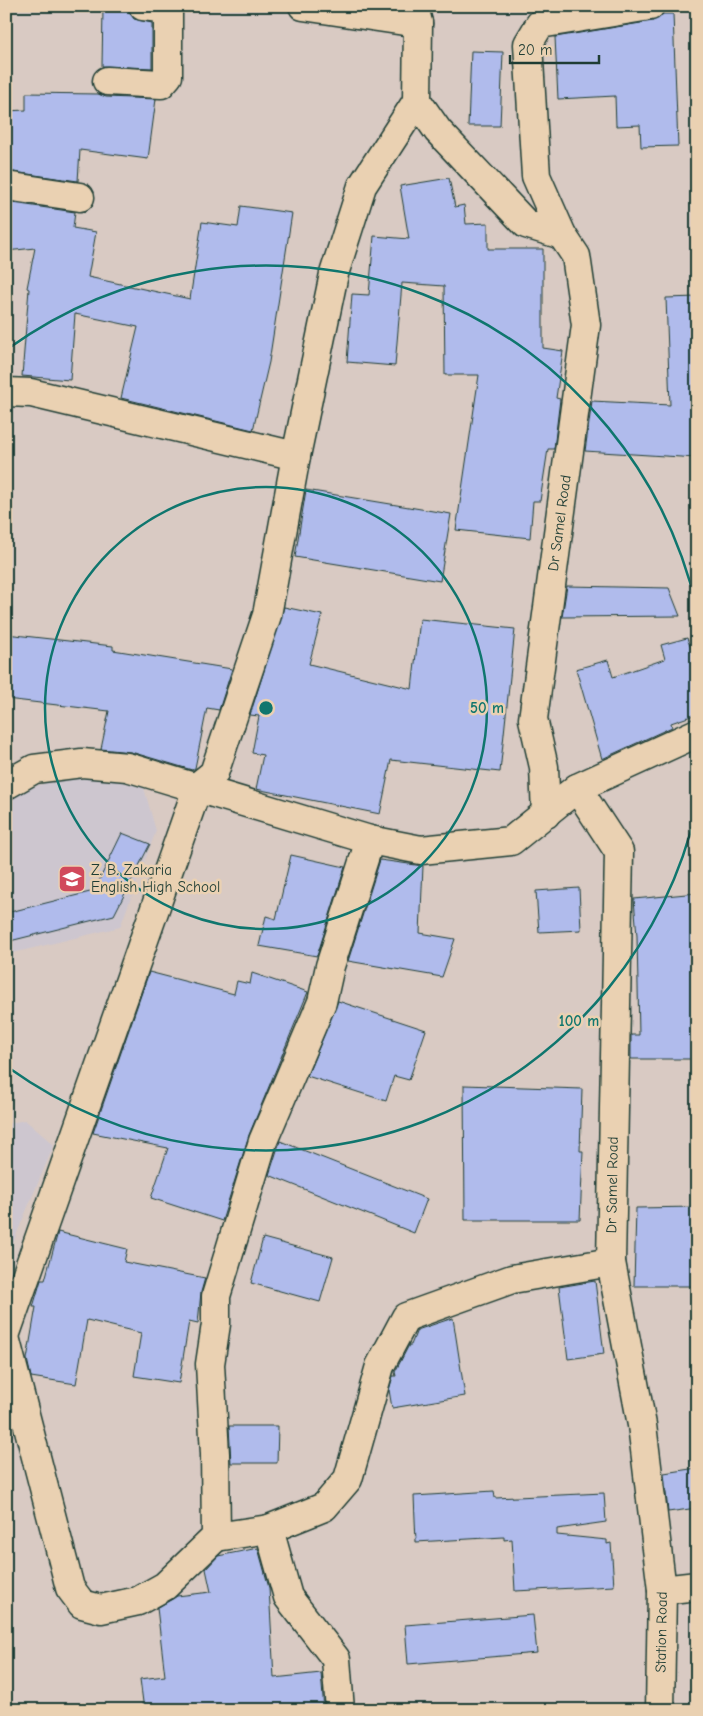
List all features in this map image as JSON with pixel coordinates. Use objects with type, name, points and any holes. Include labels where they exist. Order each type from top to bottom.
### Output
[{"type":"street","points":[[6,1333],[198,786],[214,773],[267,616],[296,456],[334,274],[362,186],[417,101],[416,15],[303,6]]},
{"type":"street","name":"Dr Samel Road","points":[[546,814],[544,767],[533,719],[586,325],[576,256],[562,235],[536,176],[528,44],[540,24],[650,6]]},
{"type":"street","points":[[106,80],[161,84],[168,76],[160,7]]},
{"type":"street","points":[[417,101],[438,131],[526,224],[562,235]]},
{"type":"street","points":[[6,186],[80,198]]},
{"type":"street","points":[[6,392],[31,393],[296,456]]},
{"type":"street","points":[[6,785],[34,769],[82,763],[126,767],[198,786],[370,840],[422,850],[511,841],[577,788],[697,733]]},
{"type":"street","name":"Dr Samel Road","points":[[577,788],[619,852],[611,1262],[642,1425],[662,1590]]},
{"type":"street","points":[[216,1537],[215,1454],[210,1364],[216,1324],[216,1296],[262,1140],[322,1002],[330,966],[370,840]]},
{"type":"street","points":[[6,1342],[70,1588],[82,1604],[101,1609],[138,1601],[165,1586],[216,1537],[269,1529],[324,1507],[348,1480],[380,1366],[406,1316],[512,1280],[611,1262]]},
{"type":"street","points":[[269,1529],[288,1597],[336,1659],[340,1710]]},
{"type":"street","name":"Station Road","points":[[660,1710],[662,1590],[697,1586]]},
{"type":"shaded area","name":"Z. B. Zakaria English High School","points":[[82,771],[144,788],[156,831],[120,927],[13,953],[6,959],[6,796]]},
{"type":"shaded area","points":[[25,1120],[54,1145],[6,1259],[6,1124]]},
{"type":"building","points":[[103,9],[128,10],[134,19],[152,23],[152,68],[102,66]]},
{"type":"building","points":[[663,14],[673,14],[678,146],[641,147],[640,125],[616,126],[615,96],[558,99],[555,37],[653,21]]},
{"type":"building","points":[[471,51],[503,52],[500,126],[468,126]]},
{"type":"building","points":[[26,93],[98,94],[106,97],[156,99],[148,159],[80,150],[78,181],[6,171],[6,111],[26,110]]},
{"type":"building","points":[[449,178],[455,207],[464,205],[466,224],[488,223],[488,249],[543,249],[543,348],[563,351],[556,398],[560,399],[554,449],[548,449],[540,501],[533,501],[530,538],[456,530],[479,375],[445,375],[444,286],[402,283],[395,366],[347,362],[352,294],[369,295],[374,236],[409,239],[400,186]]},
{"type":"building","points":[[6,202],[75,212],[73,228],[96,232],[88,277],[190,299],[202,222],[238,227],[241,206],[292,213],[269,362],[253,430],[121,398],[138,327],[75,314],[70,380],[22,376],[29,289],[27,288],[35,248],[6,251]]},
{"type":"building","points":[[697,297],[697,458],[585,451],[592,401],[670,405],[666,298]]},
{"type":"building","points":[[306,490],[451,514],[440,581],[295,557]]},
{"type":"building","points":[[567,586],[669,588],[680,616],[562,617]]},
{"type":"building","points":[[284,607],[322,615],[309,664],[412,689],[420,619],[515,629],[500,772],[391,760],[380,814],[256,789],[263,755],[252,753],[259,716],[250,715]]},
{"type":"building","points":[[6,634],[113,646],[113,650],[232,669],[219,710],[207,708],[195,768],[192,770],[131,752],[101,749],[109,711],[6,699]]},
{"type":"building","points":[[687,638],[697,664],[697,714],[671,723],[672,727],[602,759],[576,669],[608,660],[613,677],[665,659],[661,645]]},
{"type":"building","points":[[122,833],[150,844],[114,915],[6,942],[6,913],[94,891]]},
{"type":"building","points":[[291,855],[345,867],[317,956],[259,946],[266,916],[276,919]]},
{"type":"building","points":[[380,860],[423,866],[420,933],[455,939],[442,977],[348,961]]},
{"type":"building","points":[[579,888],[581,930],[539,932],[536,891]]},
{"type":"building","points":[[697,893],[697,1059],[631,1059],[631,1035],[639,1035],[637,936],[634,899]]},
{"type":"building","points":[[149,972],[234,994],[237,981],[250,984],[252,973],[308,992],[249,1135],[222,1221],[151,1198],[168,1148],[93,1133]]},
{"type":"building","points":[[338,1001],[426,1030],[409,1080],[394,1076],[386,1101],[307,1076]]},
{"type":"building","points":[[464,1085],[582,1089],[580,1151],[583,1151],[580,1220],[465,1220]]},
{"type":"building","points":[[280,1141],[427,1199],[414,1233],[269,1175]]},
{"type":"building","points":[[697,1207],[697,1286],[634,1286],[636,1208]]},
{"type":"building","points":[[58,1232],[127,1249],[124,1262],[205,1278],[201,1292],[198,1323],[189,1321],[179,1383],[134,1376],[141,1333],[87,1320],[76,1384],[31,1377],[27,1359],[36,1307],[33,1307],[41,1280],[45,1280]]},
{"type":"building","points":[[263,1238],[333,1257],[320,1302],[251,1283]]},
{"type":"building","points":[[595,1281],[604,1354],[568,1359],[559,1287]]},
{"type":"building","points":[[453,1318],[465,1396],[392,1408],[389,1390],[393,1376],[396,1376],[395,1372],[409,1345],[411,1345],[417,1330]]},
{"type":"building","points":[[229,1426],[278,1426],[277,1463],[231,1463]]},
{"type":"building","points":[[697,1468],[697,1508],[668,1512],[664,1473]]},
{"type":"building","points":[[494,1491],[495,1498],[604,1493],[606,1522],[557,1529],[557,1535],[607,1540],[607,1544],[611,1543],[614,1586],[515,1591],[512,1539],[504,1540],[504,1537],[416,1542],[414,1496]]},
{"type":"building","points":[[258,1548],[269,1588],[274,1678],[321,1673],[324,1710],[144,1710],[140,1679],[165,1676],[157,1608],[177,1596],[211,1592],[206,1569],[218,1556]]},
{"type":"building","points":[[533,1615],[537,1653],[408,1664],[405,1625]]},
{"type":"place","name":"Z. B. Zakaria English High School","points":[[72,879]]}]
